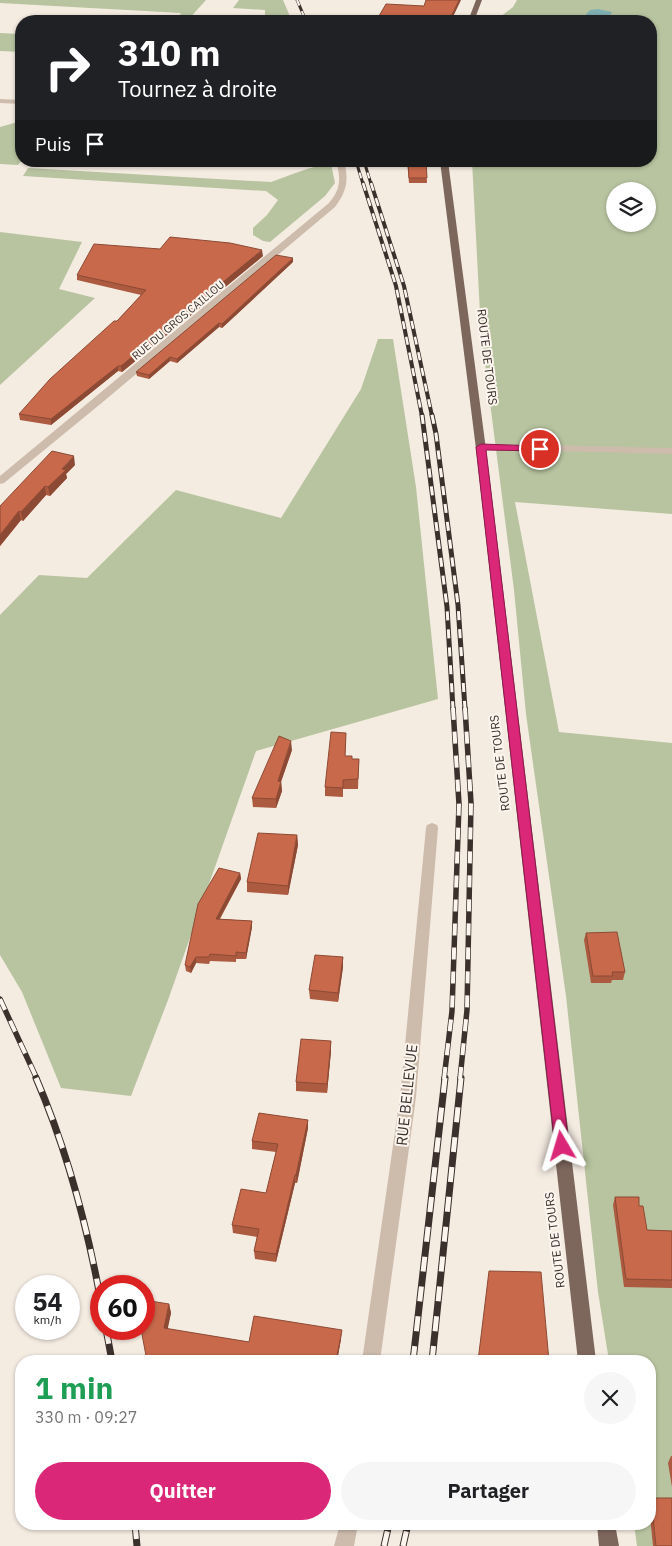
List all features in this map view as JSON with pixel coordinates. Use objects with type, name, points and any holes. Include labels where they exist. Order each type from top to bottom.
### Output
[{"type":"main road","points":[[474,15],[480,0]]},
{"type":"main road","name":"ROUTE DE TOURS","points":[[445,167],[481,447],[586,1355]]},
{"type":"main road","points":[[607,1530],[609,1546]]},
{"type":"street","points":[[0,101],[15,102]]},
{"type":"street","name":"RUE DU GROS CAILLOU","points":[[0,480],[101,399],[332,205],[343,192],[344,181],[341,167]]},
{"type":"street","points":[[481,447],[672,451]]},
{"type":"street","name":"RUE BELLEVUE","points":[[372,1355],[408,1097],[432,828]]},
{"type":"street","points":[[344,1546],[348,1530]]},
{"type":"green space","points":[[0,0],[206,0],[192,15],[0,3]]},
{"type":"green space","points":[[239,0],[283,0],[289,15],[265,15],[265,10],[233,8]]},
{"type":"green space","points":[[517,0],[672,0],[672,514],[515,502],[559,732],[672,743],[672,1546],[637,1546],[635,1530],[656,1530],[656,1355],[608,1355],[598,1292],[566,996],[526,714],[514,590],[481,332],[472,167],[657,167],[657,15],[503,15],[513,7]]},
{"type":"green space","points":[[0,33],[15,34],[15,52],[0,51]]},
{"type":"green space","points":[[15,123],[15,165],[0,164],[0,127]]},
{"type":"green space","points":[[332,167],[335,183],[325,196],[270,242],[263,241],[253,235],[253,228],[267,215],[278,200],[266,191],[23,176],[28,168],[271,182],[308,169]]},
{"type":"green space","points":[[0,232],[82,242],[59,289],[95,298],[0,385]]},
{"type":"green space","points":[[378,339],[393,339],[416,487],[438,699],[256,751],[168,1000],[131,1096],[61,1088],[22,992],[0,955],[0,615],[39,575],[87,578],[176,490],[281,518],[361,389]]},
{"type":"water","points":[[598,9],[612,12],[610,15],[585,15],[590,10]]},
{"type":"building","points":[[426,0],[459,0],[452,15],[380,15],[386,4],[424,6]]},
{"type":"building","points":[[408,167],[426,167],[427,178],[409,178]]},
{"type":"building","points":[[170,237],[230,243],[262,250],[121,366],[118,366],[51,419],[19,414],[50,379],[114,321],[117,321],[146,290],[77,275],[94,244],[160,249]]},
{"type":"building","points":[[276,255],[293,258],[222,324],[219,323],[177,359],[170,357],[149,375],[136,372]]},
{"type":"building","points":[[52,451],[74,456],[62,469],[66,470],[48,487],[45,486],[21,512],[19,511],[0,535],[0,506]]},
{"type":"building","points":[[331,732],[346,733],[345,756],[359,759],[358,779],[343,780],[343,788],[325,787]]},
{"type":"building","points":[[279,736],[291,741],[278,781],[281,782],[276,799],[252,798]]},
{"type":"building","points":[[258,833],[297,835],[288,886],[247,882]]},
{"type":"building","points":[[219,868],[240,873],[216,919],[252,921],[246,953],[236,952],[236,956],[210,954],[209,957],[196,957],[190,967],[185,965],[198,904]]},
{"type":"building","points":[[617,932],[625,972],[612,972],[613,976],[593,976],[586,933]]},
{"type":"building","points":[[315,955],[343,957],[338,993],[309,990]]},
{"type":"building","points":[[301,1039],[331,1041],[327,1084],[296,1082]]},
{"type":"building","points":[[259,1113],[308,1120],[276,1254],[254,1251],[259,1229],[232,1225],[241,1189],[266,1193],[278,1144],[252,1141]]},
{"type":"building","points":[[615,1197],[639,1197],[639,1206],[643,1206],[647,1230],[672,1231],[672,1280],[626,1279]]},
{"type":"building","points":[[489,1271],[541,1272],[548,1355],[479,1355]]},
{"type":"building","points":[[155,1302],[169,1304],[164,1328],[249,1342],[254,1316],[342,1330],[337,1355],[146,1355],[143,1340],[155,1340]]},
{"type":"building","points":[[656,1498],[672,1498],[672,1546],[656,1546],[654,1530],[656,1530]]},
{"type":"railway","points":[[297,0],[303,15]]},
{"type":"railway","points":[[358,167],[363,184]]},
{"type":"railway","points":[[366,167],[371,184]]},
{"type":"railway","points":[[363,183],[396,286],[422,416]]},
{"type":"railway","points":[[371,183],[404,286],[432,416]]},
{"type":"railway","points":[[422,415],[447,607],[453,709]]},
{"type":"railway","points":[[432,415],[458,605],[465,709]]},
{"type":"railway","points":[[444,1079],[452,1011],[459,804],[453,708]]},
{"type":"railway","points":[[460,1079],[467,1010],[471,803],[465,708]]},
{"type":"railway","points":[[0,999],[37,1079]]},
{"type":"railway","points":[[36,1078],[75,1188],[95,1275]]},
{"type":"railway","points":[[414,1355],[445,1078]]},
{"type":"railway","points":[[433,1355],[461,1078]]},
{"type":"railway","points":[[108,1340],[111,1355]]},
{"type":"railway","points":[[136,1530],[137,1546]]},
{"type":"railway","points":[[384,1546],[388,1530]]},
{"type":"railway","points":[[403,1546],[407,1530]]},
{"type":"route","points":[[540,449],[481,447],[562,1146]]}]
